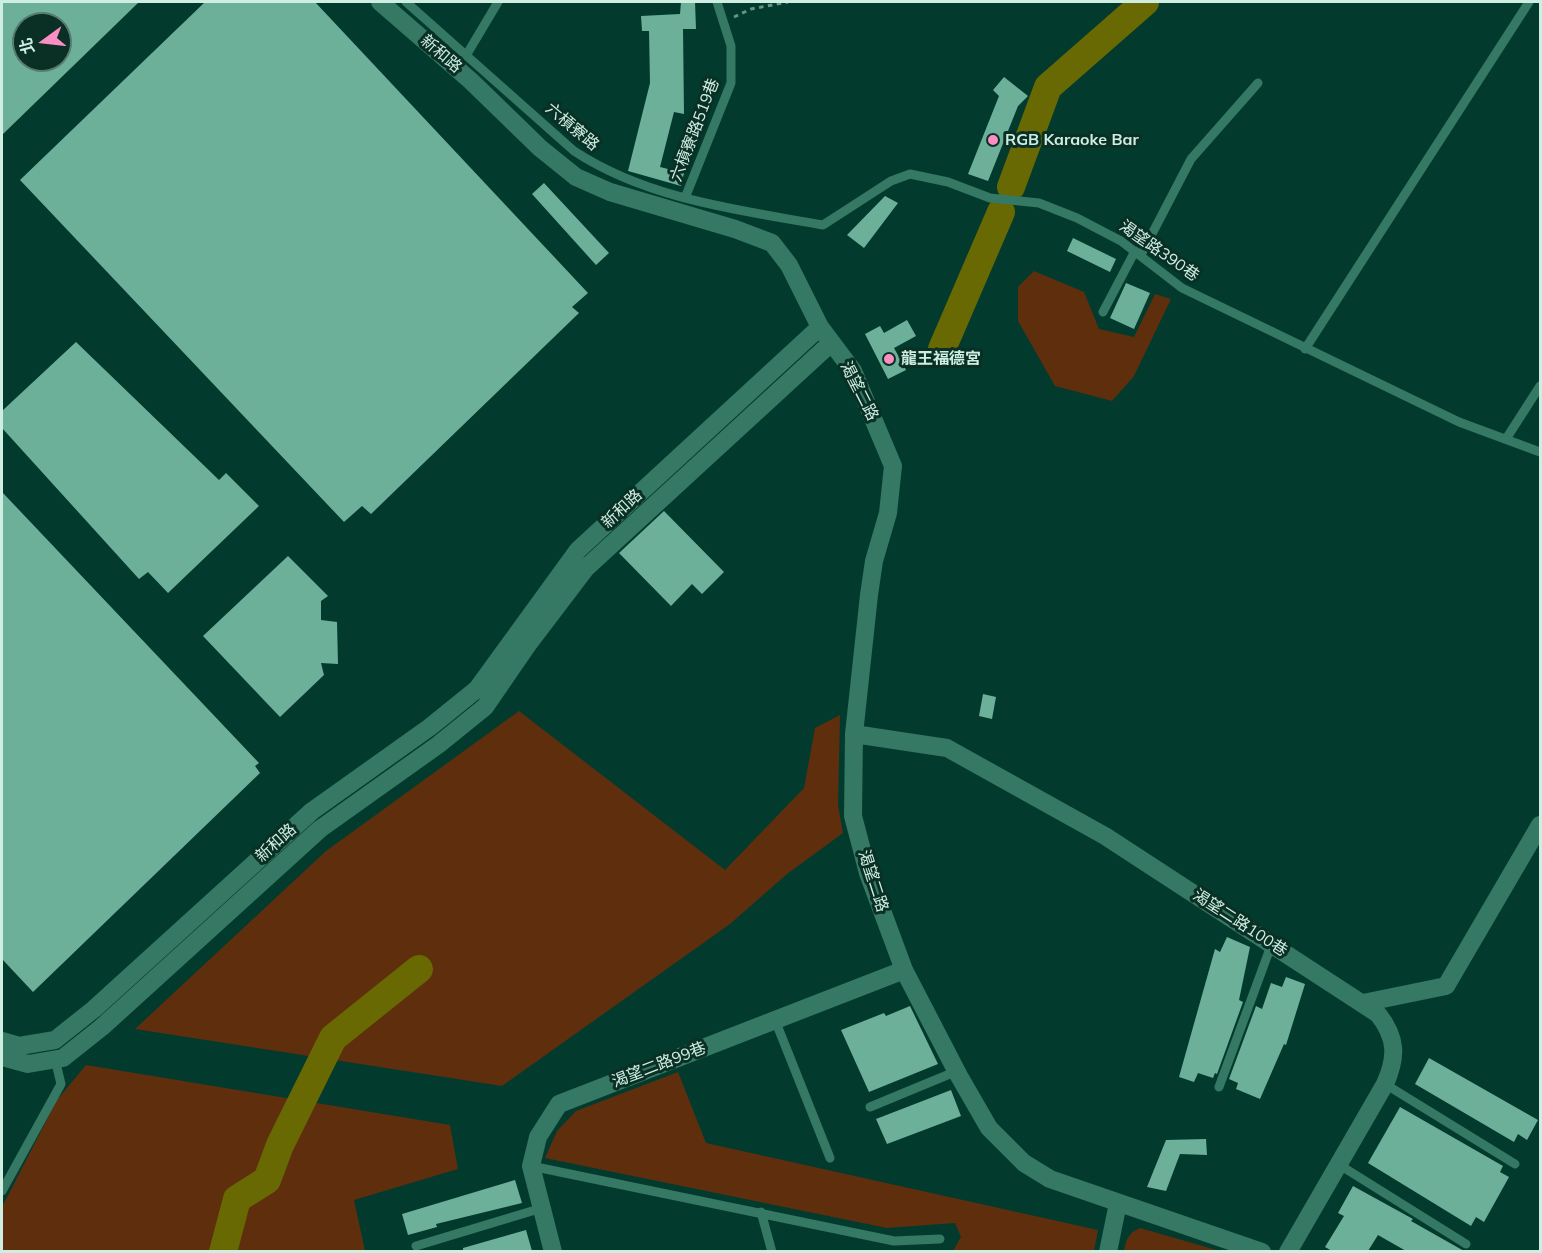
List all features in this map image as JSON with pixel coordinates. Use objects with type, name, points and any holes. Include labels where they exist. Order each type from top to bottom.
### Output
[{"type":"street","name":"新和路","points":[[2,1041],[19,1046],[55,1040],[94,1009],[312,811],[430,727],[477,689],[578,550],[820,327],[789,265],[772,243],[735,229],[610,192],[576,177],[540,148],[471,81],[380,2]]},
{"type":"street","name":"渴望二路","points":[[820,327],[853,371],[893,466],[888,513],[874,561],[869,595],[855,734],[853,816],[868,873],[904,970],[989,1128],[1024,1164],[1050,1179],[1262,1251]]},
{"type":"street","name":"新和路","points":[[2,1057],[28,1064],[63,1058],[102,1027],[320,829],[438,745],[485,707],[586,568],[831,343]]},
{"type":"street","name":"渴望二路100巷","points":[[855,734],[947,748],[1105,836],[1378,1014],[1388,1026],[1395,1043],[1394,1064],[1385,1084],[1288,1251]]},
{"type":"street","points":[[1363,1004],[1446,986],[1540,825]]},
{"type":"street","name":"渴望二路99巷","points":[[553,1251],[531,1166],[538,1137],[559,1104],[904,970]]},
{"type":"street","points":[[1107,1251],[1118,1203]]},
{"type":"lane","name":"六槓寮路","points":[[406,2],[574,151],[598,167],[685,198],[823,225]]},
{"type":"lane","points":[[467,54],[498,2]]},
{"type":"lane","name":"六槓寮路519巷","points":[[685,198],[731,83],[731,46],[717,2]]},
{"type":"lane","points":[[1305,349],[1529,2]]},
{"type":"lane","points":[[1103,312],[1191,159],[1258,83]]},
{"type":"lane","name":"渴望路390巷","points":[[823,225],[891,181],[910,174],[948,182],[990,198],[1039,202],[1077,218],[1121,241],[1182,288],[1459,422],[1540,452]]},
{"type":"lane","points":[[1506,439],[1540,386]]},
{"type":"lane","points":[[1220,1087],[1272,944]]},
{"type":"lane","points":[[775,1020],[830,1158]]},
{"type":"lane","points":[[2,1191],[61,1084],[55,1059]]},
{"type":"lane","points":[[870,1107],[957,1071]]},
{"type":"lane","points":[[1385,1084],[1515,1164]]},
{"type":"lane","points":[[1338,1164],[1466,1244]]},
{"type":"lane","points":[[531,1166],[894,1241],[940,1239]]},
{"type":"lane","points":[[416,1246],[542,1208]]},
{"type":"lane","points":[[760,1212],[772,1251]]},
{"type":"path","points":[[724,22],[752,9],[788,2]]},
{"type":"shaded area","points":[[1034,271],[1084,292],[1099,329],[1134,337],[1155,294],[1171,299],[1134,376],[1112,401],[1055,386],[1018,321],[1018,287]]},
{"type":"shaded area","points":[[519,711],[725,870],[804,788],[815,728],[840,715],[838,805],[843,833],[787,874],[730,924],[502,1086],[135,1029],[326,851]]},
{"type":"shaded area","points":[[86,1065],[450,1125],[458,1169],[354,1200],[365,1251],[2,1251],[2,1207],[57,1100]]},
{"type":"shaded area","points":[[678,1072],[706,1143],[1098,1230],[1094,1251],[953,1251],[961,1237],[955,1223],[887,1228],[545,1158],[557,1131],[576,1111]]},
{"type":"shaded area","points":[[1140,1228],[1220,1251],[1124,1251],[1128,1237]]},
{"type":"building","points":[[2,2],[139,2],[72,67],[72,12],[12,12],[12,72],[67,72],[2,135]]},
{"type":"building","points":[[205,2],[315,2],[588,293],[572,307],[579,313],[371,514],[362,506],[344,522],[20,180]]},
{"type":"building","points":[[681,2],[695,2],[696,29],[683,29],[684,114],[674,112],[660,167],[684,173],[681,186],[628,171],[650,83],[649,31],[642,31],[641,16],[680,14]]},
{"type":"building","name":"RGB Karaoke Bar","points":[[1004,77],[1028,96],[1018,106],[988,181],[968,174],[999,96],[993,90]]},
{"type":"building","points":[[544,183],[609,253],[596,265],[532,194]]},
{"type":"building","points":[[885,196],[898,203],[864,248],[847,235]]},
{"type":"building","points":[[1073,238],[1116,259],[1110,272],[1067,251]]},
{"type":"building","points":[[1126,283],[1150,293],[1134,329],[1110,318]]},
{"type":"building","name":"龍王福德宮","points":[[907,320],[916,336],[894,348],[906,370],[888,379],[865,334],[880,326],[884,333]]},
{"type":"building","points":[[76,342],[219,480],[226,473],[259,506],[168,593],[148,572],[139,579],[2,428],[2,411]]},
{"type":"building","points":[[2,492],[259,763],[255,766],[260,773],[33,992],[2,959]]},
{"type":"building","points":[[664,511],[724,572],[702,594],[692,584],[671,606],[619,553]]},
{"type":"building","points":[[288,556],[328,596],[321,601],[321,620],[337,622],[338,664],[321,663],[324,675],[280,717],[203,636]]},
{"type":"building","points":[[983,694],[996,697],[992,719],[979,716]]},
{"type":"building","points":[[1227,937],[1250,947],[1239,1000],[1243,1002],[1217,1074],[1215,1073],[1213,1078],[1198,1073],[1194,1082],[1179,1077],[1215,949],[1220,952]]},
{"type":"building","points":[[1286,977],[1305,984],[1286,1045],[1284,1044],[1260,1099],[1236,1089],[1238,1083],[1229,1079],[1256,1006],[1262,1009],[1271,983],[1282,987]]},
{"type":"building","points":[[910,1006],[938,1064],[869,1092],[841,1030],[884,1013],[886,1016]]},
{"type":"building","points":[[1429,1058],[1538,1120],[1527,1140],[1518,1134],[1514,1142],[1415,1084]]},
{"type":"building","points":[[951,1090],[961,1116],[887,1144],[876,1119]]},
{"type":"building","points":[[1400,1107],[1503,1166],[1500,1172],[1509,1177],[1484,1222],[1476,1217],[1471,1226],[1368,1163]]},
{"type":"building","points":[[1206,1139],[1207,1155],[1180,1154],[1166,1191],[1147,1187],[1166,1140]]},
{"type":"building","points":[[515,1180],[522,1203],[436,1224],[437,1227],[408,1235],[402,1214]]},
{"type":"building","points":[[1353,1186],[1413,1219],[1411,1221],[1464,1251],[1406,1251],[1378,1235],[1368,1251],[1332,1251],[1325,1247],[1344,1216],[1338,1213]]},
{"type":"building","points":[[526,1230],[532,1251],[463,1251],[463,1248]]},
{"type":"waterway","points":[[1011,187],[1048,87],[1145,2]]},
{"type":"waterway","points":[[942,349],[1001,212]]},
{"type":"waterway","points":[[223,1252],[237,1199],[267,1180],[280,1145],[333,1038],[419,969]]},
{"type":"place","name":"RGB Karaoke Bar","points":[[993,140]]},
{"type":"place","name":"龍王福德宮","points":[[889,359]]}]
